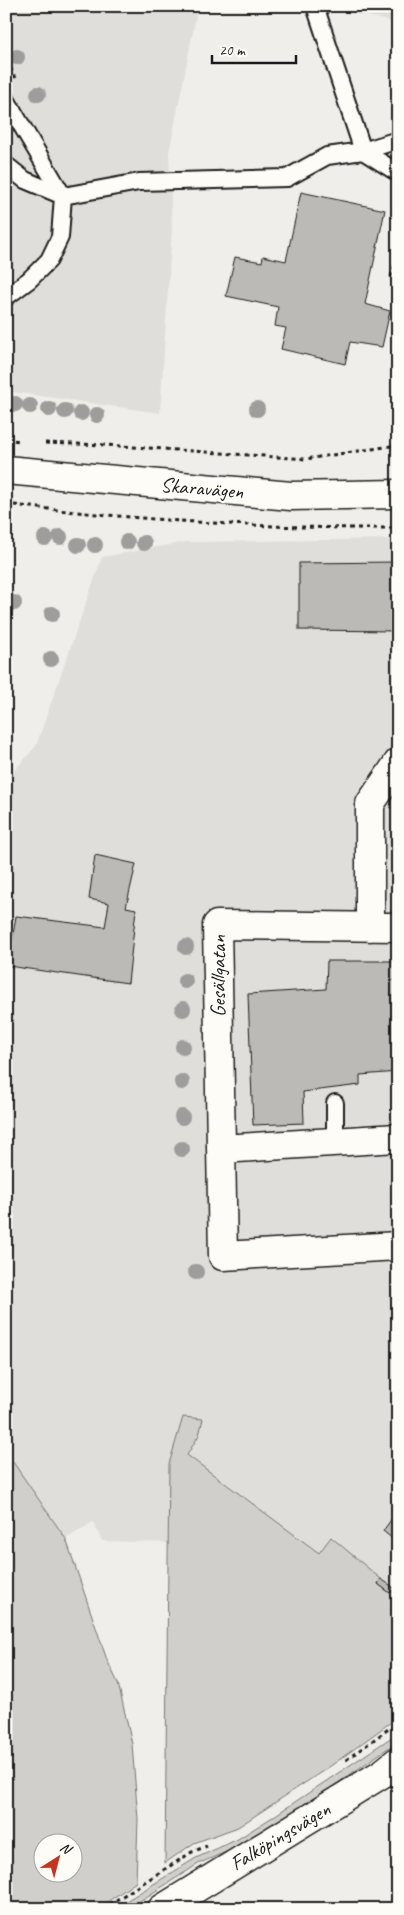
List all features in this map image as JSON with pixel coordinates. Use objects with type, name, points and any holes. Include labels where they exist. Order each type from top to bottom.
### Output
[{"type":"street","name":"Skaravägen","points":[[6,470],[291,496],[398,494]]},
{"type":"street","points":[[370,927],[370,804],[398,763]]},
{"type":"street","name":"Gesällgatan","points":[[220,1149],[217,925],[398,927]]},
{"type":"street","points":[[397,1141],[335,1142],[220,1149],[223,1256],[398,1246]]},
{"type":"street","name":"Falköpingsvägen","points":[[162,1909],[383,1773],[398,1761]]},
{"type":"lane","points":[[316,6],[362,151],[398,173]]},
{"type":"lane","points":[[6,99],[64,196],[60,237],[49,260],[30,280],[6,297]]},
{"type":"lane","points":[[6,165],[25,180],[64,196],[139,182],[287,178],[327,156],[362,151],[398,140]]},
{"type":"lane","points":[[335,1103],[335,1142]]},
{"type":"path","points":[[391,277],[398,255]]},
{"type":"path","points":[[6,439],[26,442]]},
{"type":"path","points":[[35,443],[106,445],[306,459],[398,445]]},
{"type":"path","points":[[6,504],[121,517],[270,527],[398,528]]},
{"type":"shaded area","points":[[6,6],[198,6],[169,153],[172,228],[160,413],[6,391]]},
{"type":"shaded area","points":[[325,6],[398,6],[398,23]]},
{"type":"shaded area","points":[[398,539],[398,1610],[172,1543],[102,1541],[93,1522],[66,1539],[6,1452],[6,780],[36,746],[102,557],[186,542]]},
{"type":"shaded area","points":[[183,1417],[203,1419],[199,1435],[187,1455],[319,1553],[331,1537],[381,1579],[378,1584],[390,1593],[393,1587],[398,1591],[398,1717],[332,1765],[238,1827],[194,1843],[165,1863],[169,1464]]},
{"type":"shaded area","points":[[6,1452],[66,1539],[107,1660],[118,1683],[132,1744],[138,1819],[136,1882],[97,1909],[6,1909]]},
{"type":"shaded area","points":[[398,1733],[398,1741],[338,1783],[240,1846],[200,1863],[127,1909],[113,1909],[196,1858],[238,1839]]},
{"type":"building","points":[[301,192],[385,210],[365,304],[390,311],[382,347],[350,342],[345,364],[281,349],[286,328],[275,326],[278,307],[226,296],[235,257],[262,262],[263,256],[286,261]]},
{"type":"building","points":[[398,562],[398,631],[299,630],[299,563]]},
{"type":"building","points":[[95,855],[136,864],[126,907],[136,909],[128,983],[8,966],[16,916],[105,927],[109,903],[89,899]]},
{"type":"building","points":[[327,961],[398,961],[398,1072],[360,1075],[360,1085],[303,1092],[304,1123],[253,1125],[248,994],[326,989]]},
{"type":"building","points":[[398,1510],[398,1543],[383,1531]]},
{"type":"building","points":[[381,1579],[393,1587],[390,1593],[378,1584]]}]
